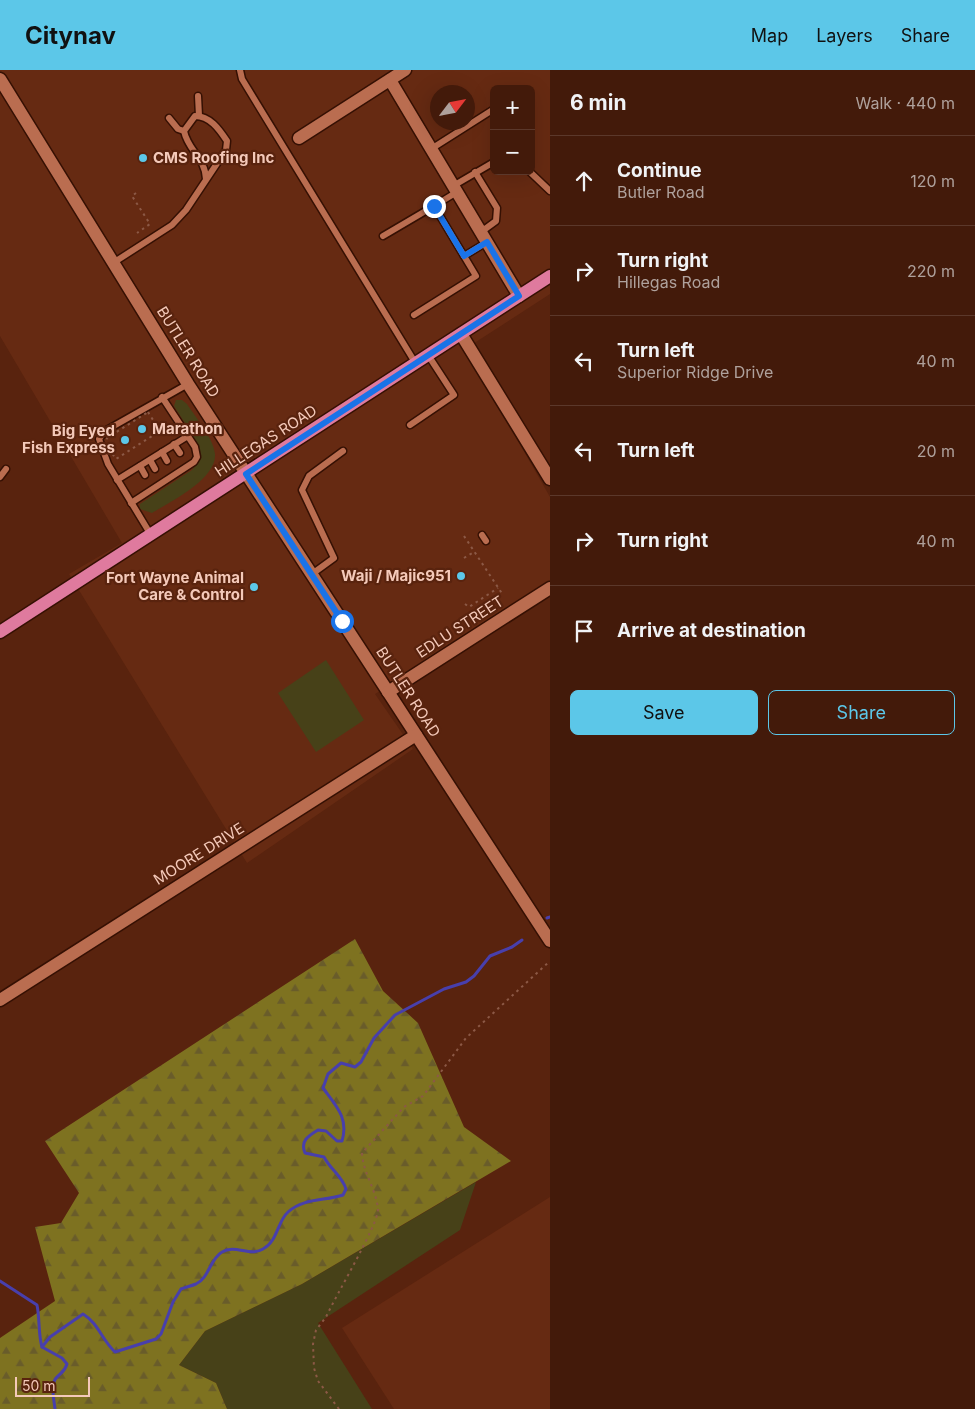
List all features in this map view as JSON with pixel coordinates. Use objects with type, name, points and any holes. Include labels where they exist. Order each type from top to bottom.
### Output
[{"type":"main road","name":"HILLEGAS ROAD","points":[[0,632],[550,276]]},
{"type":"street","points":[[299,138],[405,70]]},
{"type":"street","points":[[390,80],[519,296]]},
{"type":"street","name":"BUTLER ROAD","points":[[2,86],[188,384],[550,941]]},
{"type":"street","points":[[461,334],[550,478]]},
{"type":"street","name":"EDLU STREET","points":[[388,692],[550,588]]},
{"type":"street","name":"MOORE DRIVE","points":[[0,1000],[416,735]]},
{"type":"lane","points":[[240,70],[242,79],[416,364]]},
{"type":"lane","points":[[198,96],[199,116]]},
{"type":"lane","points":[[431,149],[490,112]]},
{"type":"lane","points":[[113,263],[172,225],[186,210],[226,150],[227,141],[212,122],[195,116],[184,131],[185,138],[206,168],[206,178]]},
{"type":"lane","points":[[168,118],[178,129],[184,131]]},
{"type":"lane","points":[[383,236],[434,206],[475,172],[490,163]]},
{"type":"lane","points":[[464,256],[484,237],[496,222],[497,208],[475,172]]},
{"type":"lane","points":[[533,175],[550,190]]},
{"type":"lane","points":[[414,314],[476,276],[434,206]]},
{"type":"lane","points":[[410,424],[454,395],[428,355]]},
{"type":"lane","points":[[151,535],[117,480],[99,444],[100,435],[162,397],[188,384]]},
{"type":"lane","points":[[131,503],[197,457],[195,447],[162,397]]},
{"type":"lane","points":[[117,480],[188,436]]},
{"type":"lane","points":[[174,444],[180,453]]},
{"type":"lane","points":[[312,574],[334,558],[302,490],[308,476],[343,451]]},
{"type":"lane","points":[[162,452],[167,461]]},
{"type":"lane","points":[[150,460],[155,469]]},
{"type":"lane","points":[[140,466],[146,475]]},
{"type":"lane","points":[[0,477],[6,469]]},
{"type":"lane","points":[[482,535],[486,541]]},
{"type":"path","points":[[136,193],[132,196],[150,224],[136,233]]},
{"type":"path","points":[[148,412],[160,431],[116,459],[106,445],[107,438],[148,412]]},
{"type":"path","points":[[464,536],[503,595]]},
{"type":"path","points":[[464,558],[474,552]]},
{"type":"path","points":[[465,604],[469,607],[498,588]]},
{"type":"path","points":[[482,592],[485,596]]},
{"type":"path","points":[[340,1409],[318,1381],[314,1368],[313,1344],[316,1330],[326,1317],[373,1226],[378,1210],[374,1193],[363,1165],[362,1153],[404,1107],[423,1096],[466,1038],[550,962]]},
{"type":"shaded area","points":[[0,70],[550,70],[550,294],[465,349],[550,497],[550,587],[375,694],[413,749],[247,863],[69,574],[122,543],[0,336]]},
{"type":"shaded area","points":[[176,400],[182,400],[187,404],[208,434],[214,448],[214,463],[201,481],[152,513],[140,509],[140,504],[192,470],[200,460],[198,444],[174,406]]},
{"type":"shaded area","points":[[326,660],[364,720],[316,752],[278,693]]},
{"type":"shaded area","points":[[476,1182],[460,1230],[318,1323],[372,1409],[227,1409],[216,1383],[179,1365],[205,1331],[302,1284]]},
{"type":"shaded area","points":[[550,1197],[550,1409],[394,1409],[342,1328]]},
{"type":"green space","points":[[355,939],[383,991],[418,1023],[464,1127],[511,1161],[302,1284],[205,1331],[179,1365],[216,1383],[227,1409],[0,1409],[0,1338],[55,1301],[35,1227],[61,1223],[79,1193],[45,1141]]},
{"type":"waterway","points":[[42,1347],[50,1337],[83,1314],[92,1322],[115,1352],[156,1339],[161,1334],[173,1302],[181,1289],[200,1281],[218,1255],[232,1249],[253,1252],[263,1249],[272,1241],[284,1216],[294,1207],[307,1202],[343,1195],[346,1189],[344,1184],[324,1157],[305,1153],[304,1149],[306,1139],[318,1130],[326,1131],[337,1141],[342,1141],[344,1126],[340,1113],[323,1088],[328,1074],[341,1063],[355,1067],[361,1062],[374,1038],[395,1015],[444,989],[466,982],[474,976],[490,956],[512,947],[522,940]]},
{"type":"waterway","points":[[0,1281],[37,1305],[42,1347],[62,1358],[67,1364],[54,1383],[55,1409]]},
{"type":"place","name":"CMS Roofing Inc","points":[[143,158]]},
{"type":"place","name":"Marathon","points":[[142,429]]},
{"type":"place","name":"Big Eyed Fish Express","points":[[125,440]]},
{"type":"place","name":"Waji / Majic951","points":[[461,576]]},
{"type":"place","name":"Fort Wayne Animal Care & Control","points":[[254,587]]},
{"type":"route","points":[[342,621],[246,474],[519,296],[487,242],[464,256],[434,206]]}]
